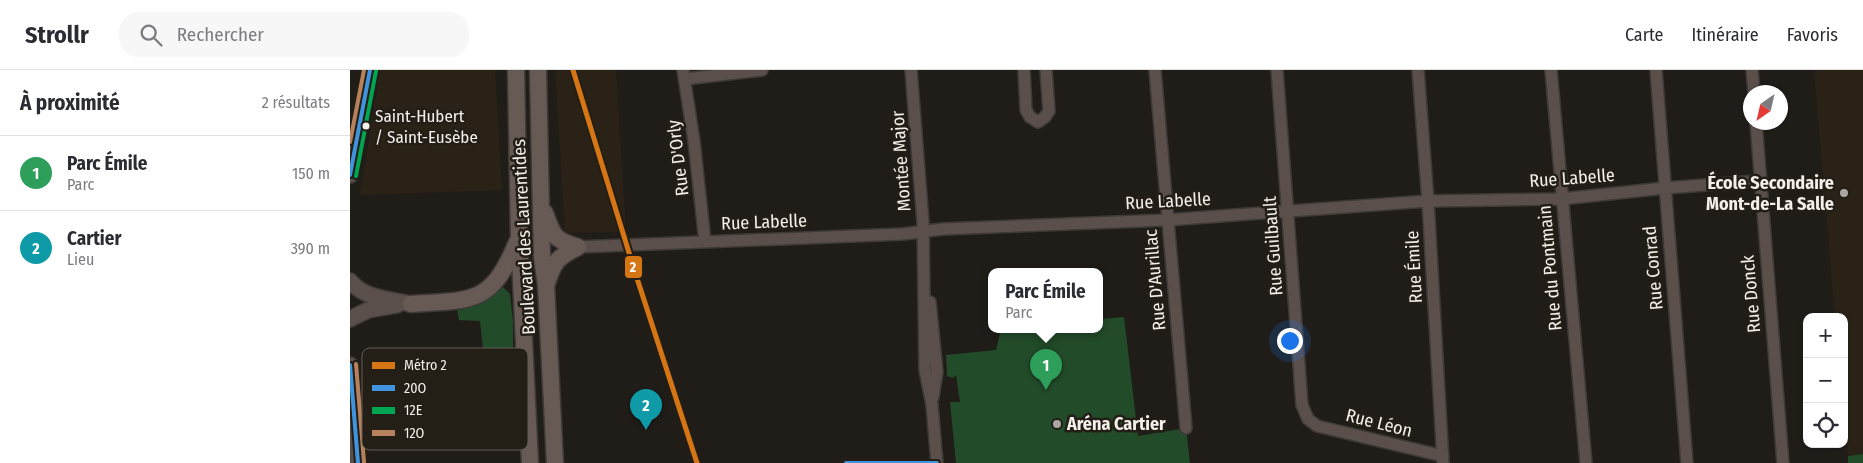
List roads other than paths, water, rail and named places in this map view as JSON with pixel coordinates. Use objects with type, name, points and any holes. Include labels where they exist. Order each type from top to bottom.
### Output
[{"type":"main road","name":"Boulevard des Laurentides","points":[[516,70],[519,238],[524,348]]},
{"type":"main road","name":"Boulevard des Laurentides","points":[[538,70],[542,258],[546,284],[555,463]]},
{"type":"main road","points":[[540,199],[554,236],[564,243],[578,247]]},
{"type":"main road","points":[[411,304],[460,301],[483,292],[504,273],[519,238]]},
{"type":"main road","points":[[546,284],[552,267],[557,260],[578,247]]},
{"type":"main road","name":"Boulevard des Laurentides","points":[[528,422],[530,463]]},
{"type":"street","points":[[350,175],[356,110],[370,70]]},
{"type":"street","points":[[684,75],[762,70]]},
{"type":"street","name":"Montée Major","points":[[911,70],[924,232],[925,370],[931,403],[937,463]]},
{"type":"street","points":[[1024,70],[1026,110],[1030,117],[1038,122],[1045,118],[1049,111],[1046,70]]},
{"type":"street","name":"Rue D'Aurillac","points":[[1154,70],[1186,428]]},
{"type":"street","name":"Rue Guilbault","points":[[1277,70],[1289,210],[1302,405],[1308,419]]},
{"type":"street","name":"Rue Émile","points":[[1418,70],[1428,202],[1443,460]]},
{"type":"street","name":"Rue du Pontmain","points":[[1551,70],[1586,463]]},
{"type":"street","name":"Rue Conrad","points":[[1656,70],[1686,463]]},
{"type":"street","points":[[1752,70],[1753,85]]},
{"type":"street","name":"Rue D'Orly","points":[[684,75],[694,141],[705,242]]},
{"type":"street","name":"Rue Donck","points":[[1756,130],[1783,463]]},
{"type":"street","name":"Rue Labelle","points":[[578,247],[903,234],[1167,220],[1289,210],[1428,202],[1561,199],[1665,188],[1759,181]]},
{"type":"street","points":[[350,281],[358,290],[366,294],[411,304]]},
{"type":"street","points":[[350,319],[368,310],[411,304]]},
{"type":"street","points":[[350,365],[358,463]]},
{"type":"street","name":"Rue Léon","points":[[1308,419],[1318,426],[1443,460]]},
{"type":"metro line","name":"2","points":[[573,70],[634,269],[697,463]]},
{"type":"place","name":"Saint-Hubert / Saint-Eusèbe","points":[[366,126]]},
{"type":"place","name":"École Secondaire Mont-de-La Salle","points":[[1844,193]]},
{"type":"place","name":"Parc Émile","points":[[1046,390]]},
{"type":"place","name":"Aréna Cartier","points":[[1057,424]]},
{"type":"place","name":"Cartier","points":[[646,430]]}]
